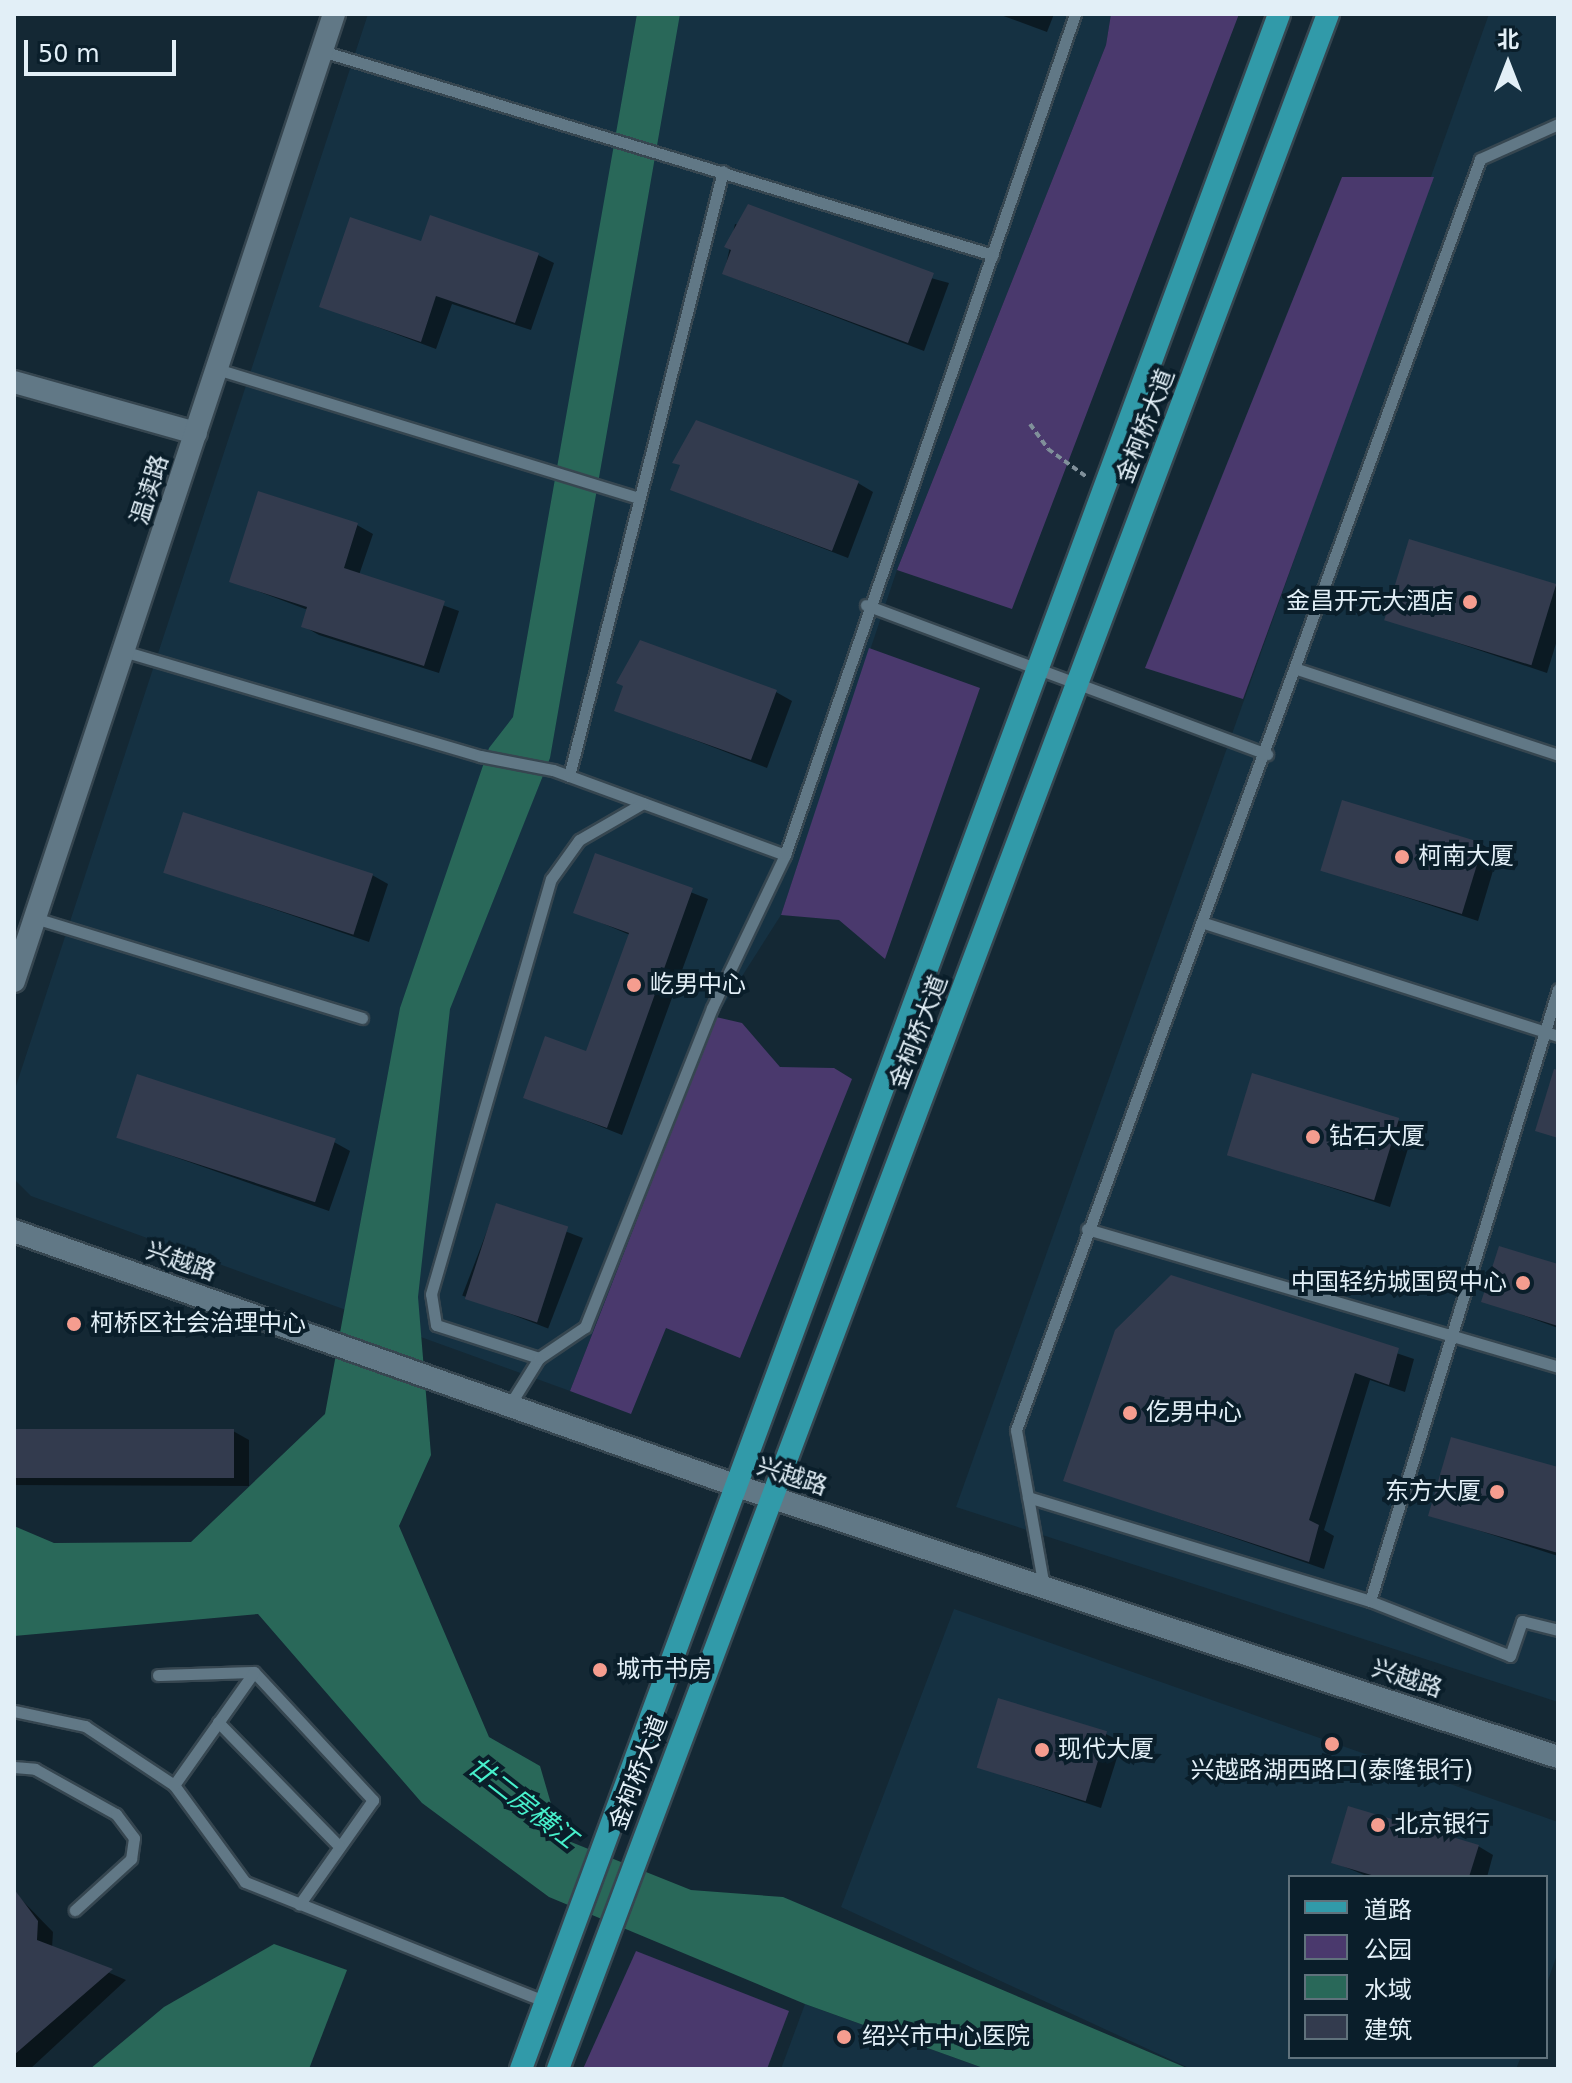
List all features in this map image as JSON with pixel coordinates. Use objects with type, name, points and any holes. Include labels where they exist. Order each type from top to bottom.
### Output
[{"type":"main road","name":"金柯桥大道","points":[[521,2069],[740,1487],[1279,14]]},
{"type":"main road","name":"金柯桥大道","points":[[558,2069],[634,1859],[1328,14]]},
{"type":"street","name":"温渎路","points":[[14,981],[334,14]]},
{"type":"street","points":[[14,382],[196,433]]},
{"type":"street","name":"兴越路","points":[[14,1231],[772,1498],[1558,1757]]},
{"type":"lane","points":[[509,1406],[539,1358],[585,1327],[712,1008],[785,855],[866,605],[993,255],[1075,14]]},
{"type":"lane","points":[[322,51],[993,255]]},
{"type":"lane","points":[[1044,1587],[1016,1430],[1087,1229],[1207,924],[1480,159],[1558,124]]},
{"type":"lane","points":[[569,776],[636,497],[723,171]]},
{"type":"lane","points":[[217,369],[636,497]]},
{"type":"lane","points":[[866,605],[1267,754]]},
{"type":"lane","points":[[123,651],[480,756],[553,770],[785,855]]},
{"type":"lane","points":[[1297,669],[1558,755]]},
{"type":"lane","points":[[539,1358],[436,1325],[431,1294],[551,879],[579,840],[643,803]]},
{"type":"lane","points":[[35,918],[362,1018]]},
{"type":"lane","points":[[1207,924],[1558,1036]]},
{"type":"lane","points":[[1370,1601],[1447,1332],[1558,989]]},
{"type":"lane","points":[[1087,1229],[1558,1367]]},
{"type":"lane","points":[[1028,1497],[1370,1601],[1510,1656],[1522,1621],[1558,1630]]},
{"type":"lane","points":[[174,1785],[254,1672]]},
{"type":"lane","points":[[158,1675],[254,1672],[373,1800],[299,1905]]},
{"type":"lane","points":[[14,1711],[85,1726],[174,1785],[245,1882],[546,2002]]},
{"type":"lane","points":[[218,1722],[339,1846]]},
{"type":"lane","points":[[14,1767],[35,1769],[116,1814],[134,1838],[131,1859],[75,1910]]},
{"type":"path","points":[[1030,424],[1048,449],[1105,490]]},
{"type":"shaded area","points":[[368,14],[1111,14],[1106,45],[897,570],[781,915],[716,1017],[570,1391],[31,1196],[14,1179],[14,1092]]},
{"type":"shaded area","points":[[1489,14],[1558,14],[1558,1702],[956,1507]]},
{"type":"shaded area","points":[[954,1609],[1558,1822],[1558,1952],[1548,1980],[1548,1875],[1288,1875],[1288,2059],[1520,2059],[1516,2069],[1191,2069],[841,1907]]},
{"type":"shaded area","name":"绍兴市中心医院","points":[[805,2004],[986,2069],[781,2069]]},
{"type":"green space","points":[[1111,14],[1239,14],[1012,609],[897,570],[1106,45]]},
{"type":"green space","points":[[1342,177],[1434,177],[1243,699],[1145,668]]},
{"type":"green space","points":[[869,648],[980,688],[885,959],[839,920],[781,915]]},
{"type":"green space","points":[[716,1017],[742,1023],[780,1067],[834,1068],[852,1079],[740,1358],[666,1328],[631,1414],[570,1391]]},
{"type":"green space","points":[[636,1951],[789,2011],[767,2069],[583,2069]]},
{"type":"water","name":"廿二房横江","points":[[637,14],[680,14],[550,758],[450,1009],[418,1297],[431,1455],[399,1526],[489,1737],[540,1766],[561,1838],[691,1890],[783,1897],[1189,2069],[986,2069],[805,2004],[549,1897],[422,1803],[258,1614],[14,1636],[14,1526],[54,1543],[191,1542],[325,1414],[400,1008],[489,748],[513,717]]},
{"type":"water","points":[[274,1944],[347,1970],[309,2069],[90,2069],[164,2007]]},
{"type":"building","points":[[748,204],[934,273],[908,343],[722,274],[731,250],[724,247]]},
{"type":"building","points":[[430,215],[539,253],[515,323],[436,296],[421,342],[319,307],[350,217],[421,241]]},
{"type":"building","points":[[696,420],[859,481],[832,551],[670,490],[680,465],[672,463]]},
{"type":"building","points":[[258,491],[358,523],[344,568],[445,601],[424,666],[301,627],[307,607],[229,582]]},
{"type":"building","name":"金昌开元大酒店","points":[[1409,539],[1556,584],[1531,665],[1384,620]]},
{"type":"building","points":[[640,640],[777,690],[751,760],[614,711],[623,686],[616,683]]},
{"type":"building","name":"柯南大厦","points":[[1342,800],[1484,843],[1462,914],[1320,871]]},
{"type":"building","points":[[183,812],[373,874],[353,935],[163,873]]},
{"type":"building","name":"屹男中心","points":[[595,853],[693,888],[607,1128],[523,1098],[545,1036],[586,1051],[629,933],[573,913]]},
{"type":"building","points":[[1554,1069],[1558,1070],[1558,1138],[1535,1131]]},
{"type":"building","name":"钻石大厦","points":[[1252,1073],[1399,1118],[1374,1200],[1227,1155]]},
{"type":"building","points":[[137,1074],[336,1139],[315,1202],[116,1138]]},
{"type":"building","points":[[496,1203],[568,1226],[537,1323],[465,1299]]},
{"type":"building","name":"中国轻纺城国贸中心","points":[[1499,1246],[1558,1264],[1558,1326],[1481,1302]]},
{"type":"building","name":"仡男中心","points":[[1171,1275],[1399,1348],[1389,1385],[1355,1373],[1309,1520],[1319,1525],[1309,1562],[1063,1481],[1115,1330]]},
{"type":"building","points":[[14,1429],[234,1429],[234,1478],[14,1478]]},
{"type":"building","name":"东方大厦","points":[[1451,1437],[1558,1467],[1558,1553],[1428,1516]]},
{"type":"building","name":"现代大厦","points":[[998,1698],[1107,1731],[1086,1801],[977,1768]]},
{"type":"building","name":"北京银行","points":[[1348,1806],[1479,1845],[1470,1875],[1371,1875],[1331,1863]]},
{"type":"building","points":[[14,1889],[38,1921],[37,1940],[113,1969],[14,2055]]},
{"type":"place","name":"金昌开元大酒店","points":[[1470,602]]},
{"type":"place","name":"柯南大厦","points":[[1402,857]]},
{"type":"place","name":"屹男中心","points":[[634,985]]},
{"type":"place","name":"钻石大厦","points":[[1313,1137]]},
{"type":"place","name":"中国轻纺城国贸中心","points":[[1523,1283]]},
{"type":"place","name":"柯桥区社会治理中心","points":[[74,1324]]},
{"type":"place","name":"仡男中心","points":[[1130,1413]]},
{"type":"place","name":"东方大厦","points":[[1497,1492]]},
{"type":"place","name":"城市书房","points":[[600,1670]]},
{"type":"place","name":"兴越路湖西路口(泰隆银行)","points":[[1332,1744]]},
{"type":"place","name":"现代大厦","points":[[1042,1750]]},
{"type":"place","name":"北京银行","points":[[1378,1825]]},
{"type":"place","name":"绍兴市中心医院","points":[[844,2037]]}]
